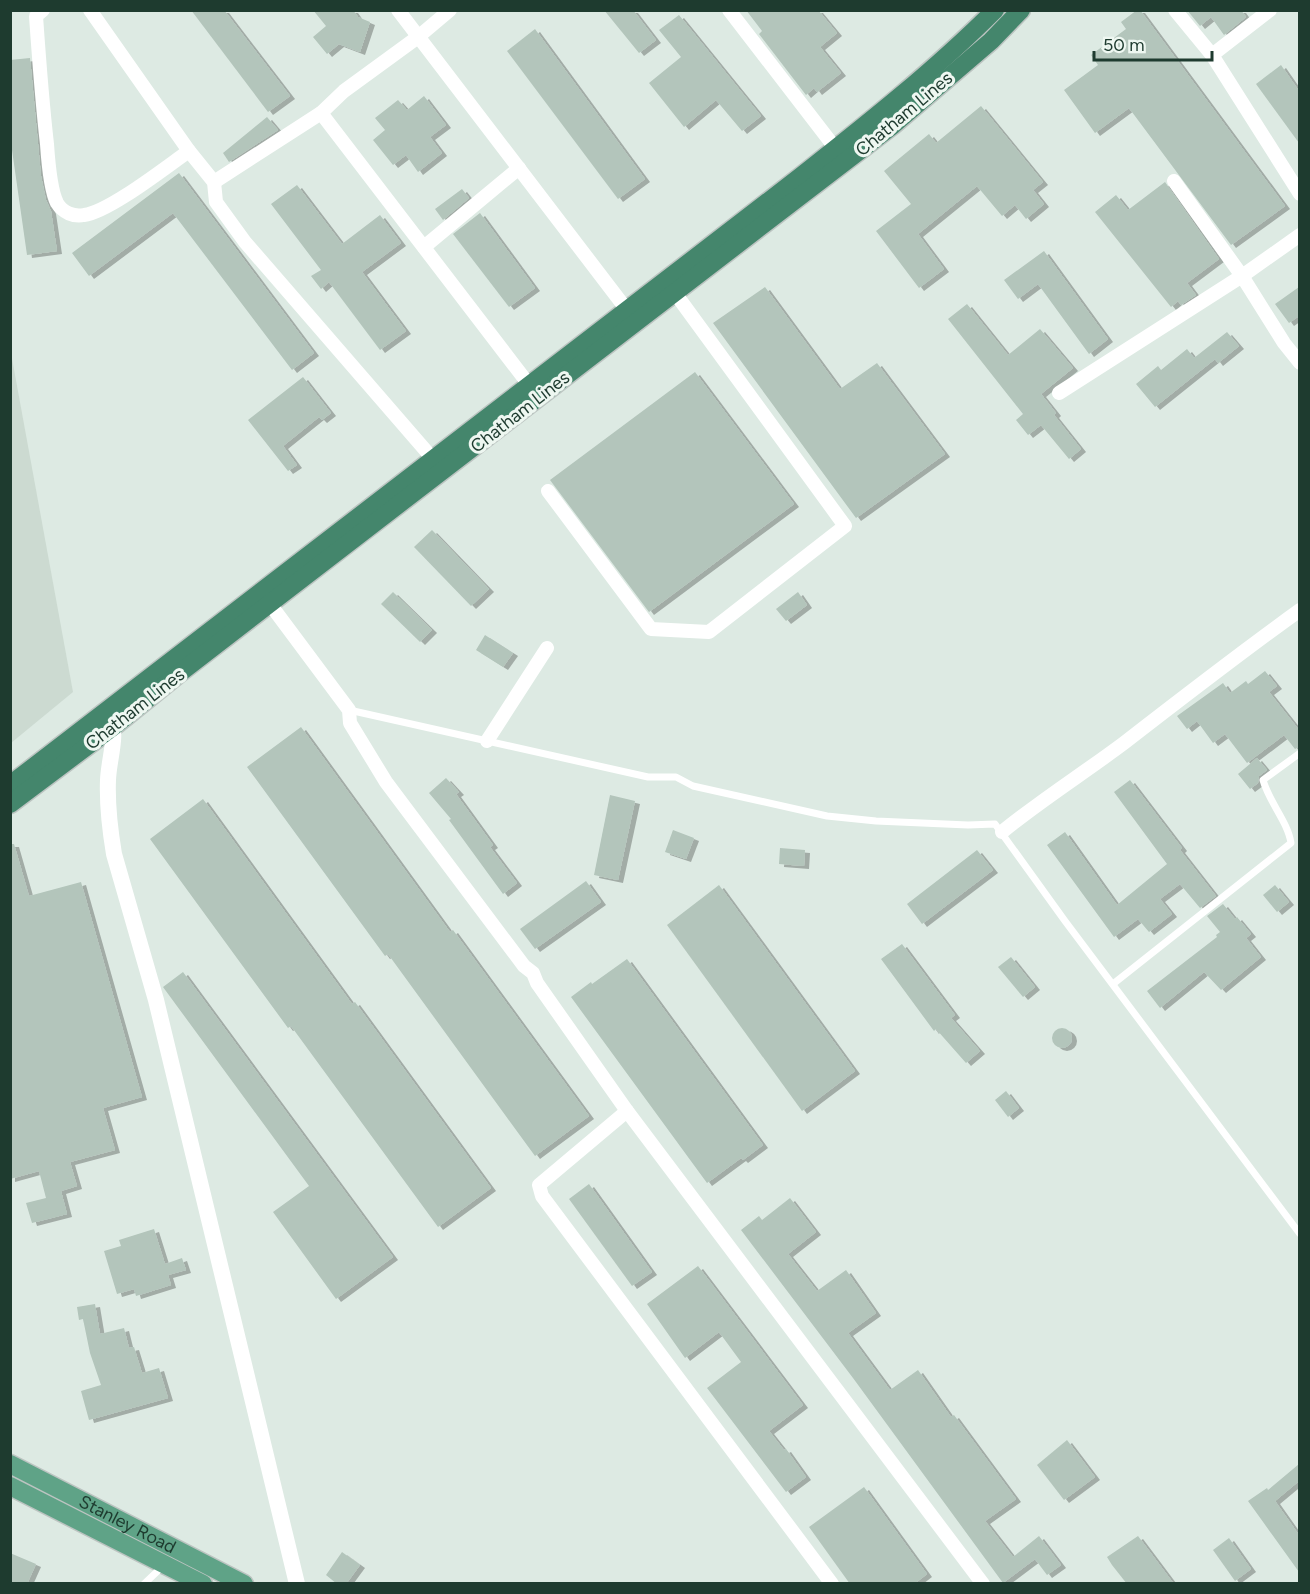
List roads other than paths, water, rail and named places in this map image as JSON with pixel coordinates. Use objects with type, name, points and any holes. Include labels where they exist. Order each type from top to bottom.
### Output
[{"type":"highway","name":"Chatham Lines","points":[[10,785],[836,149],[945,58],[995,10]]},
{"type":"highway","name":"Chatham Lines","points":[[10,804],[893,125],[991,41],[1021,10]]},
{"type":"main road","name":"Stanley Road","points":[[10,1464],[244,1584]]},
{"type":"main road","name":"Stanley Road","points":[[10,1486],[204,1584]]},
{"type":"street","points":[[43,10],[36,16],[49,165],[57,202],[63,210],[71,215],[85,215],[103,210],[189,151]]},
{"type":"street","points":[[90,10],[189,151],[214,182],[216,202],[245,242],[433,459]]},
{"type":"street","points":[[398,10],[627,310]]},
{"type":"street","points":[[214,182],[321,113],[344,91],[418,37],[450,10]]},
{"type":"street","points":[[729,10],[836,149]]},
{"type":"street","points":[[1175,10],[1212,55],[1299,194]]},
{"type":"street","points":[[1212,55],[1270,10]]},
{"type":"street","points":[[321,113],[530,386]]},
{"type":"street","points":[[424,247],[519,168]]},
{"type":"street","points":[[1174,181],[1242,276],[1299,363]]},
{"type":"street","points":[[1059,393],[1242,276],[1299,235]]},
{"type":"street","points":[[548,491],[651,628],[709,632],[845,526],[675,293]]},
{"type":"street","points":[[270,604],[349,710],[350,723],[386,782],[524,966],[533,973],[537,983],[627,1111],[983,1584]]},
{"type":"street","points":[[1002,832],[1032,807],[1122,744],[1235,656],[1299,610]]},
{"type":"street","points":[[488,741],[547,648]]},
{"type":"street","points":[[108,709],[114,726],[114,746],[108,780],[110,830],[114,854],[156,1000],[296,1571],[297,1584]]},
{"type":"street","points":[[627,1111],[539,1185],[542,1196],[832,1584]]},
{"type":"lane","points":[[349,710],[648,777],[676,777],[693,786],[827,816],[968,825],[995,824],[1299,1234]]},
{"type":"lane","points":[[1113,984],[1291,843],[1290,834],[1267,795],[1263,780],[1299,753]]},
{"type":"lane","points":[[144,1584],[166,1564]]}]
